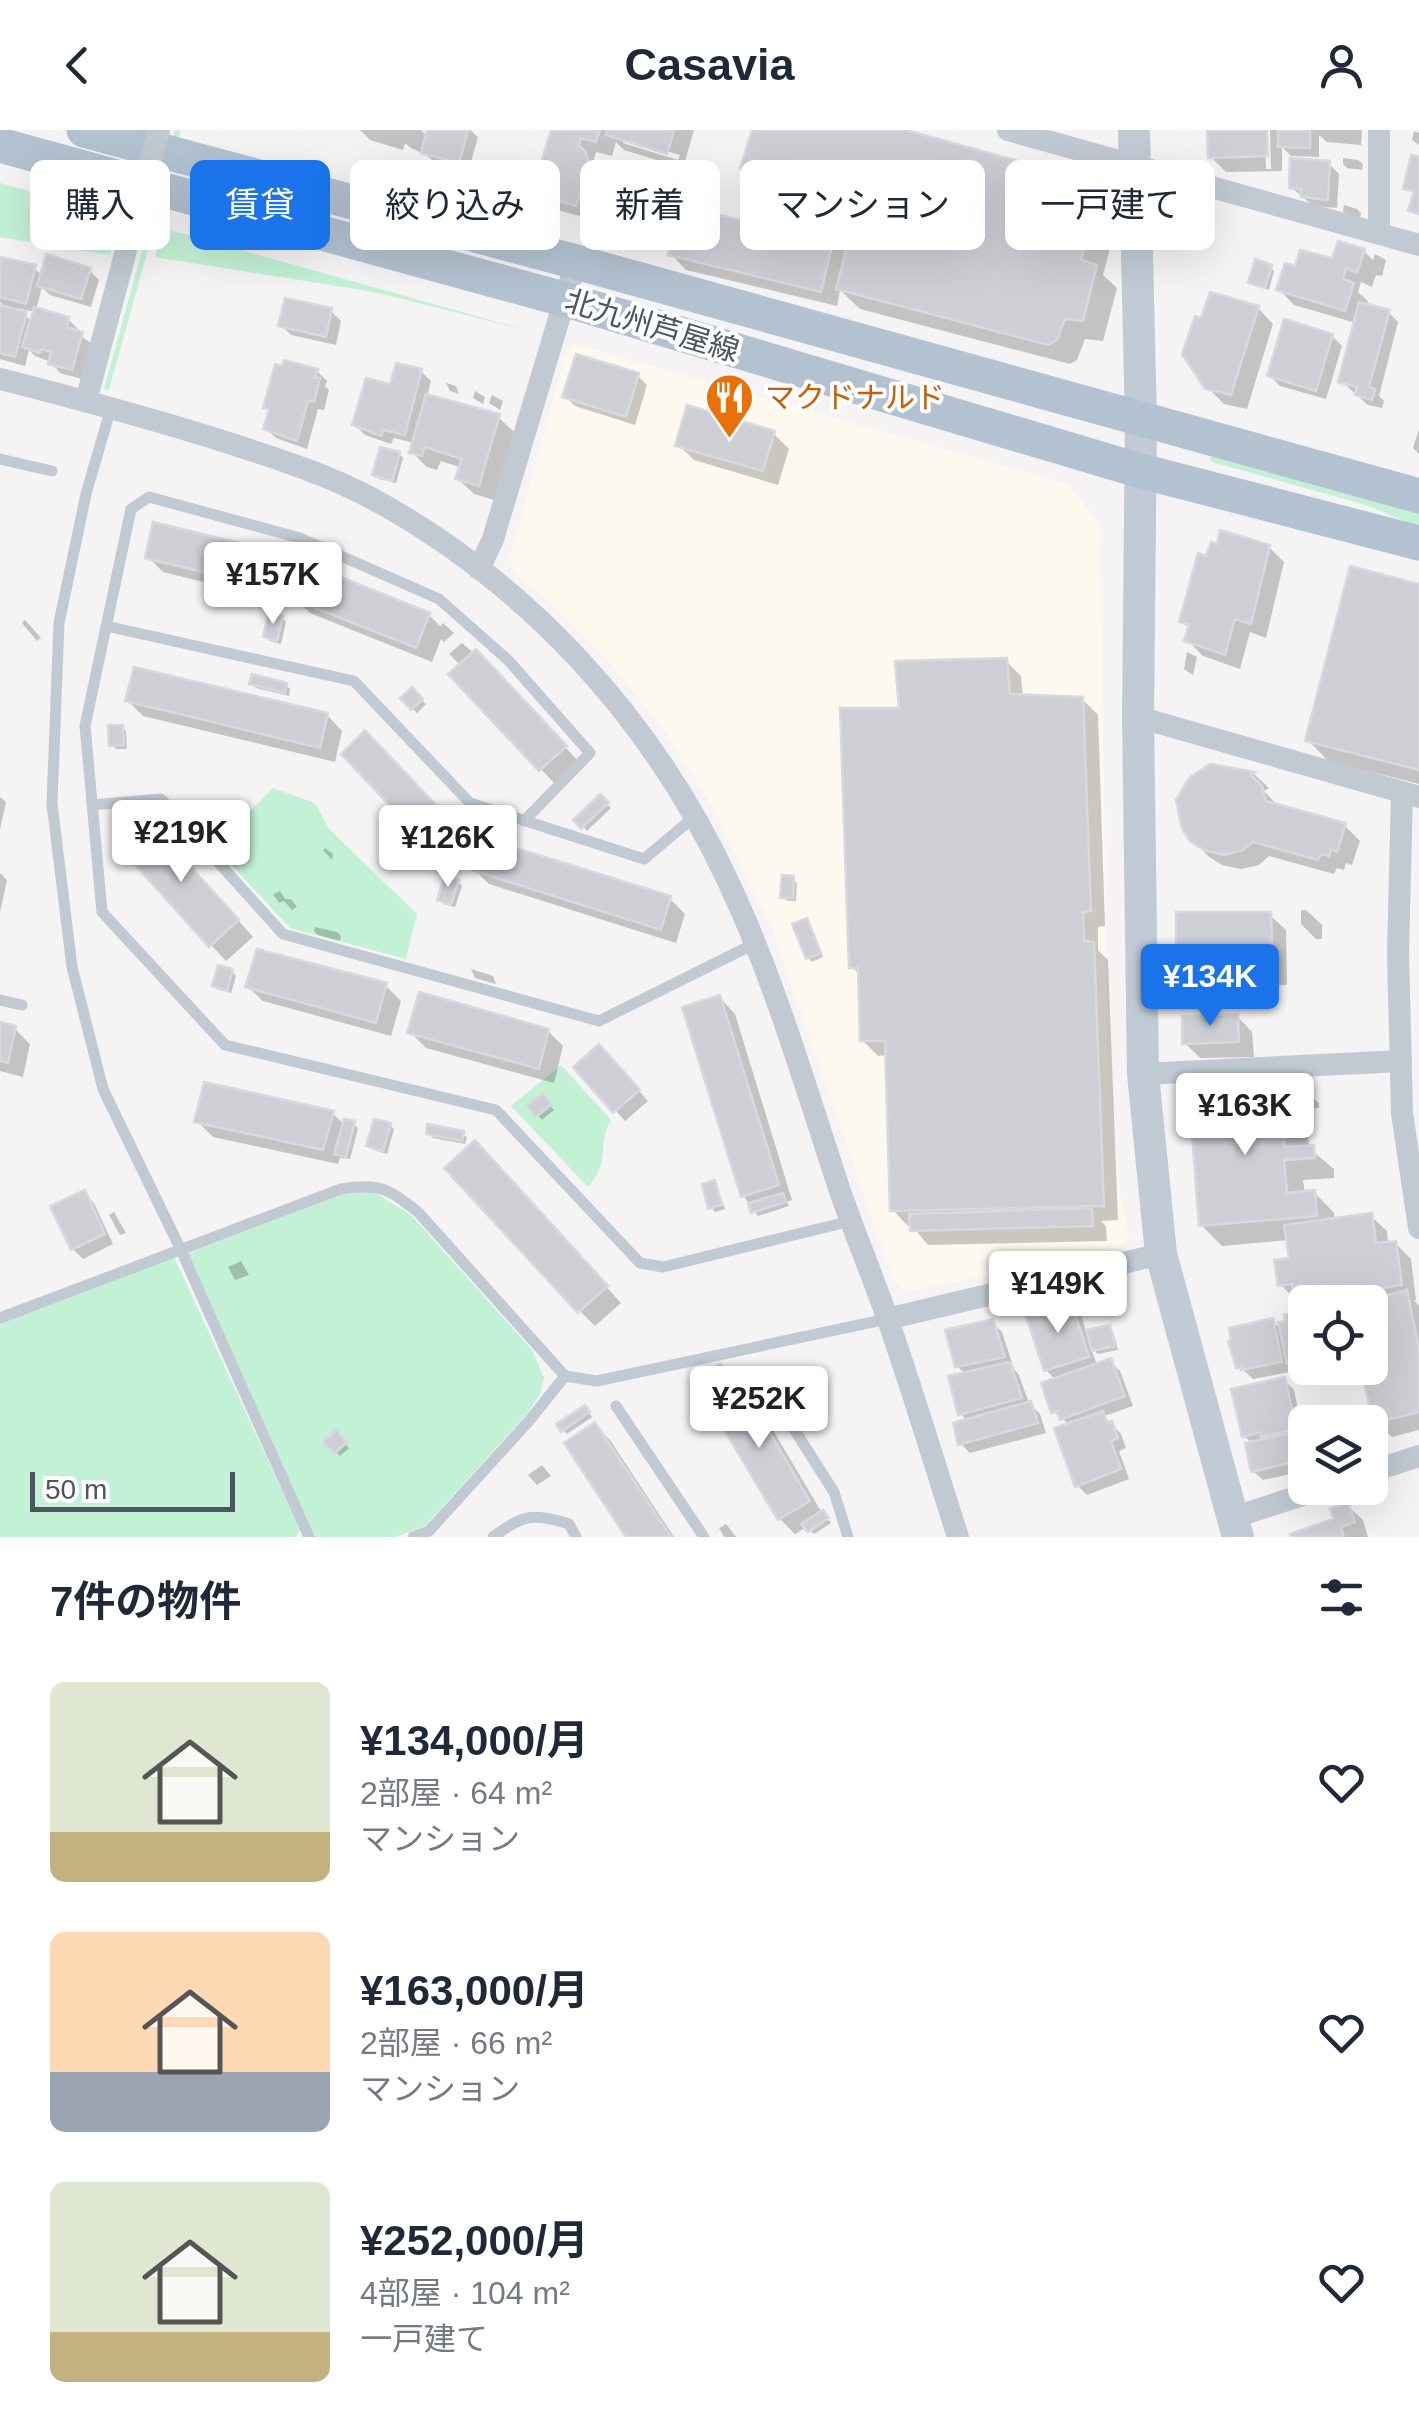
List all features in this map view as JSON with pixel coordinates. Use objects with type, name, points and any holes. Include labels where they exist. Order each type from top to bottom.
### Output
[{"type":"main road","name":"北九州芦屋線","points":[[84,130],[1419,496]]},
{"type":"main road","name":"北九州芦屋線","points":[[0,145],[564,299],[1141,471],[1419,543]]},
{"type":"street","points":[[86,401],[159,130]]},
{"type":"street","points":[[1008,130],[1114,160]]},
{"type":"street","points":[[1134,130],[1135,160]]},
{"type":"street","points":[[1379,130],[1379,233]]},
{"type":"street","points":[[1215,188],[1419,244]]},
{"type":"street","points":[[1137,250],[1143,1074],[1162,1254],[1235,1528],[1288,1504]]},
{"type":"street","points":[[479,569],[493,539],[576,262]]},
{"type":"street","points":[[0,378],[303,467],[370,498],[479,569],[542,620],[602,684],[652,747],[695,816],[728,880],[790,1039],[850,1221],[888,1319],[958,1537]]},
{"type":"street","points":[[1138,717],[1411,795],[1398,953],[1400,1061],[1411,1121],[1419,1228]]},
{"type":"street","points":[[1143,1074],[1400,1061]]},
{"type":"street","points":[[888,1319],[1162,1254]]},
{"type":"street","points":[[1388,1466],[1419,1456]]},
{"type":"lane","points":[[112,408],[86,494],[59,623],[52,804],[72,967],[103,1090],[182,1250],[309,1537]]},
{"type":"lane","points":[[0,458],[52,471]]},
{"type":"lane","points":[[524,821],[590,753],[508,660],[438,599],[300,538],[149,497],[131,509],[85,726],[102,912],[225,1045],[496,1110],[640,1262],[663,1268],[850,1221]]},
{"type":"lane","points":[[106,626],[354,681],[470,804],[644,859],[695,816]]},
{"type":"lane","points":[[92,806],[161,799],[283,934],[599,1021],[754,944]]},
{"type":"lane","points":[[0,1000],[22,1005]]},
{"type":"lane","points":[[0,1318],[341,1189],[372,1184],[418,1212],[564,1376],[597,1381],[888,1319]]},
{"type":"lane","points":[[760,1374],[834,1492],[848,1537]]},
{"type":"lane","points":[[413,1537],[429,1531],[529,1421],[564,1376]]},
{"type":"lane","points":[[616,1406],[704,1537]]},
{"type":"lane","points":[[492,1537],[515,1521],[540,1514],[569,1524],[576,1537]]},
{"type":"shaded area","points":[[575,344],[1068,484],[1100,524],[1108,1059],[1120,1192],[1129,1238],[1119,1250],[906,1292],[894,1282],[773,931],[714,809],[667,735],[613,665],[514,572],[510,558],[567,349]]},
{"type":"green space","points":[[175,130],[181,130],[170,170],[170,160],[167,160]]},
{"type":"green space","points":[[0,183],[30,191],[30,242],[0,237]]},
{"type":"green space","points":[[170,230],[190,236],[190,250],[241,250],[526,330],[374,292],[155,257],[157,250],[170,250]]},
{"type":"green space","points":[[79,250],[111,250],[110,255]]},
{"type":"green space","points":[[142,250],[148,250],[109,390],[104,389]]},
{"type":"green space","points":[[1212,456],[1419,513],[1419,527],[1366,505],[1212,462]]},
{"type":"green space","points":[[273,788],[315,803],[329,829],[417,914],[406,959],[290,928],[215,847]]},
{"type":"green space","points":[[561,1065],[611,1120],[600,1168],[588,1187],[511,1106]]},
{"type":"green space","points":[[372,1191],[411,1215],[532,1350],[544,1378],[540,1394],[526,1415],[425,1526],[395,1537],[315,1537],[188,1253],[341,1195]]},
{"type":"green space","points":[[174,1257],[300,1530],[296,1537],[0,1537],[0,1323]]},
{"type":"building","points":[[427,130],[468,130],[460,160],[421,153]]},
{"type":"building","points":[[551,130],[600,130],[596,142],[581,138],[579,146],[588,160],[580,160],[576,206],[560,201],[560,160],[542,160]]},
{"type":"building","points":[[607,130],[674,130],[667,154],[606,135]]},
{"type":"building","points":[[752,130],[906,130],[1014,160],[1005,160],[1005,250],[1084,250],[1081,260],[1097,265],[1083,321],[1065,319],[1057,340],[1048,345],[836,289],[846,250],[985,250],[985,160],[743,160]]},
{"type":"building","points":[[1207,130],[1267,130],[1268,156],[1208,158]]},
{"type":"building","points":[[1278,130],[1310,130],[1310,148],[1278,147]]},
{"type":"building","points":[[1411,155],[1419,157],[1419,214],[1408,211],[1414,191],[1403,189]]},
{"type":"building","points":[[1290,158],[1330,161],[1328,200],[1301,197],[1301,189],[1289,188]]},
{"type":"building","points":[[720,215],[740,220],[740,250],[831,250],[821,292],[668,255],[669,250],[720,250]]},
{"type":"building","points":[[1338,241],[1365,249],[1357,273],[1346,268],[1343,279],[1354,283],[1345,311],[1276,290],[1285,263],[1295,266],[1300,250],[1332,258]]},
{"type":"building","points":[[46,254],[91,268],[81,299],[37,286]]},
{"type":"building","points":[[0,257],[36,265],[26,304],[0,297]]},
{"type":"building","points":[[1255,259],[1272,265],[1265,288],[1248,283]]},
{"type":"building","points":[[1210,292],[1259,306],[1231,395],[1205,389],[1182,354],[1195,316],[1201,318]]},
{"type":"building","points":[[285,298],[332,308],[326,337],[278,326]]},
{"type":"building","points":[[1359,302],[1390,310],[1369,387],[1375,389],[1372,400],[1355,395],[1357,387],[1338,382]]},
{"type":"building","points":[[0,305],[27,312],[15,357],[0,353]]},
{"type":"building","points":[[34,307],[69,317],[67,327],[83,332],[72,370],[48,364],[51,352],[22,347]]},
{"type":"building","points":[[1284,319],[1333,334],[1316,391],[1267,376]]},
{"type":"building","points":[[576,354],[639,373],[626,417],[562,397]]},
{"type":"building","points":[[284,360],[318,369],[315,377],[320,378],[314,402],[308,401],[297,441],[263,429],[269,409],[263,408],[275,364],[282,366]]},
{"type":"building","points":[[396,363],[422,369],[405,435],[384,430],[381,436],[352,425],[366,378],[390,384]]},
{"type":"building","points":[[426,394],[500,414],[479,486],[455,479],[462,459],[425,447],[422,456],[409,453]]},
{"type":"building","points":[[687,405],[775,431],[763,471],[675,446]]},
{"type":"building","points":[[380,447],[400,452],[392,481],[372,475]]},
{"type":"building","points":[[153,522],[282,553],[273,589],[145,558]]},
{"type":"building","points":[[1220,530],[1270,545],[1251,624],[1235,619],[1225,655],[1184,641],[1189,624],[1179,622],[1198,553],[1206,556],[1211,542],[1217,544]]},
{"type":"building","points":[[306,563],[430,613],[416,648],[292,599]]},
{"type":"building","points":[[1350,566],[1419,584],[1419,770],[1305,741]]},
{"type":"building","points":[[269,612],[283,616],[277,641],[263,637]]},
{"type":"building","points":[[476,649],[567,746],[539,771],[448,674]]},
{"type":"building","points":[[1007,658],[1010,694],[1083,697],[1091,911],[1083,912],[1084,941],[1094,942],[1104,1206],[890,1211],[885,1041],[860,1041],[858,968],[849,968],[840,708],[899,708],[895,661]]},
{"type":"building","points":[[134,667],[328,713],[320,748],[125,701]]},
{"type":"building","points":[[252,674],[287,683],[285,693],[249,684]]},
{"type":"building","points":[[412,687],[423,699],[411,710],[400,698]]},
{"type":"building","points":[[108,725],[123,725],[124,745],[109,746]]},
{"type":"building","points":[[365,730],[456,826],[432,850],[341,754]]},
{"type":"building","points":[[1210,764],[1255,772],[1251,775],[1262,786],[1266,801],[1346,823],[1337,852],[1331,849],[1329,856],[1321,854],[1318,860],[1253,842],[1243,850],[1224,855],[1190,841],[1182,829],[1176,800],[1189,778]]},
{"type":"building","points":[[600,794],[609,802],[581,829],[573,820]]},
{"type":"building","points":[[152,824],[239,920],[209,947],[122,850]]},
{"type":"building","points":[[480,837],[671,896],[661,930],[471,870]]},
{"type":"building","points":[[465,841],[472,849],[452,865],[446,857]]},
{"type":"building","points":[[445,875],[459,880],[451,905],[437,900]]},
{"type":"building","points":[[782,875],[794,876],[793,898],[780,898]]},
{"type":"building","points":[[1176,912],[1271,912],[1273,971],[1210,970],[1210,977],[1176,972]]},
{"type":"building","points":[[807,918],[821,953],[806,959],[792,924]]},
{"type":"building","points":[[257,949],[387,983],[376,1023],[245,987]]},
{"type":"building","points":[[218,965],[233,969],[227,991],[212,986]]},
{"type":"building","points":[[419,992],[549,1029],[539,1069],[407,1033]]},
{"type":"building","points":[[720,995],[779,1185],[741,1197],[682,1007]]},
{"type":"building","points":[[1238,1014],[1239,1042],[1182,1044],[1182,1016]]},
{"type":"building","points":[[0,1022],[16,1026],[8,1063],[0,1061]]},
{"type":"building","points":[[599,1044],[640,1090],[613,1113],[573,1067]]},
{"type":"building","points":[[204,1082],[334,1111],[323,1150],[194,1122]]},
{"type":"building","points":[[1286,1086],[1290,1125],[1283,1125],[1285,1147],[1314,1145],[1315,1158],[1284,1160],[1287,1193],[1315,1190],[1317,1216],[1199,1226],[1189,1094]]},
{"type":"building","points":[[542,1093],[552,1104],[536,1117],[527,1106]]},
{"type":"building","points":[[344,1119],[355,1121],[346,1157],[334,1154]]},
{"type":"building","points":[[374,1119],[391,1123],[383,1151],[366,1146]]},
{"type":"building","points":[[427,1124],[464,1131],[462,1141],[426,1134]]},
{"type":"building","points":[[475,1140],[608,1286],[578,1313],[444,1168]]},
{"type":"building","points":[[715,1180],[722,1205],[708,1209],[702,1184]]},
{"type":"building","points":[[85,1190],[105,1234],[71,1250],[50,1206]]},
{"type":"building","points":[[783,1193],[786,1202],[751,1213],[748,1203]]},
{"type":"building","points":[[1092,1208],[1093,1226],[910,1231],[909,1214]]},
{"type":"building","points":[[1372,1213],[1376,1243],[1396,1241],[1402,1285],[1278,1286],[1274,1260],[1289,1258],[1284,1225]]},
{"type":"building","points":[[1407,1290],[1419,1349],[1419,1412],[1388,1420],[1388,1405],[1370,1405],[1364,1385],[1388,1385],[1388,1295]]},
{"type":"building","points":[[1071,1301],[1089,1357],[1044,1371],[1026,1316]]},
{"type":"building","points":[[1288,1314],[1287,1364],[1278,1322],[1285,1322],[1284,1315]]},
{"type":"building","points":[[1273,1318],[1282,1362],[1236,1368],[1228,1341],[1229,1328]]},
{"type":"building","points":[[993,1319],[1005,1357],[955,1367],[945,1330]]},
{"type":"building","points":[[1110,1325],[1115,1346],[1092,1351],[1086,1330]]},
{"type":"building","points":[[1111,1358],[1125,1396],[1060,1420],[1057,1411],[1051,1413],[1041,1383]]},
{"type":"building","points":[[1010,1362],[1022,1398],[958,1415],[948,1376]]},
{"type":"building","points":[[720,1364],[728,1373],[706,1387],[700,1377]]},
{"type":"building","points":[[1285,1377],[1291,1405],[1288,1431],[1242,1437],[1231,1389]]},
{"type":"building","points":[[740,1382],[810,1501],[778,1520],[708,1403]]},
{"type":"building","points":[[1031,1401],[1038,1423],[958,1445],[953,1423]]},
{"type":"building","points":[[585,1405],[590,1412],[561,1432],[556,1424]]},
{"type":"building","points":[[1103,1411],[1107,1423],[1112,1421],[1118,1438],[1111,1441],[1121,1469],[1075,1487],[1054,1428]]},
{"type":"building","points":[[595,1422],[671,1537],[626,1537],[564,1443]]},
{"type":"building","points":[[336,1430],[347,1442],[334,1454],[323,1442]]},
{"type":"building","points":[[1288,1434],[1288,1463],[1251,1472],[1245,1443]]},
{"type":"building","points":[[1349,1505],[1355,1522],[1341,1527],[1344,1537],[1291,1537],[1290,1534],[1333,1519],[1330,1509]]},
{"type":"building","points":[[823,1510],[829,1518],[808,1532],[801,1524]]},
{"type":"place","name":"マクドナルド","points":[[730,440]]}]
